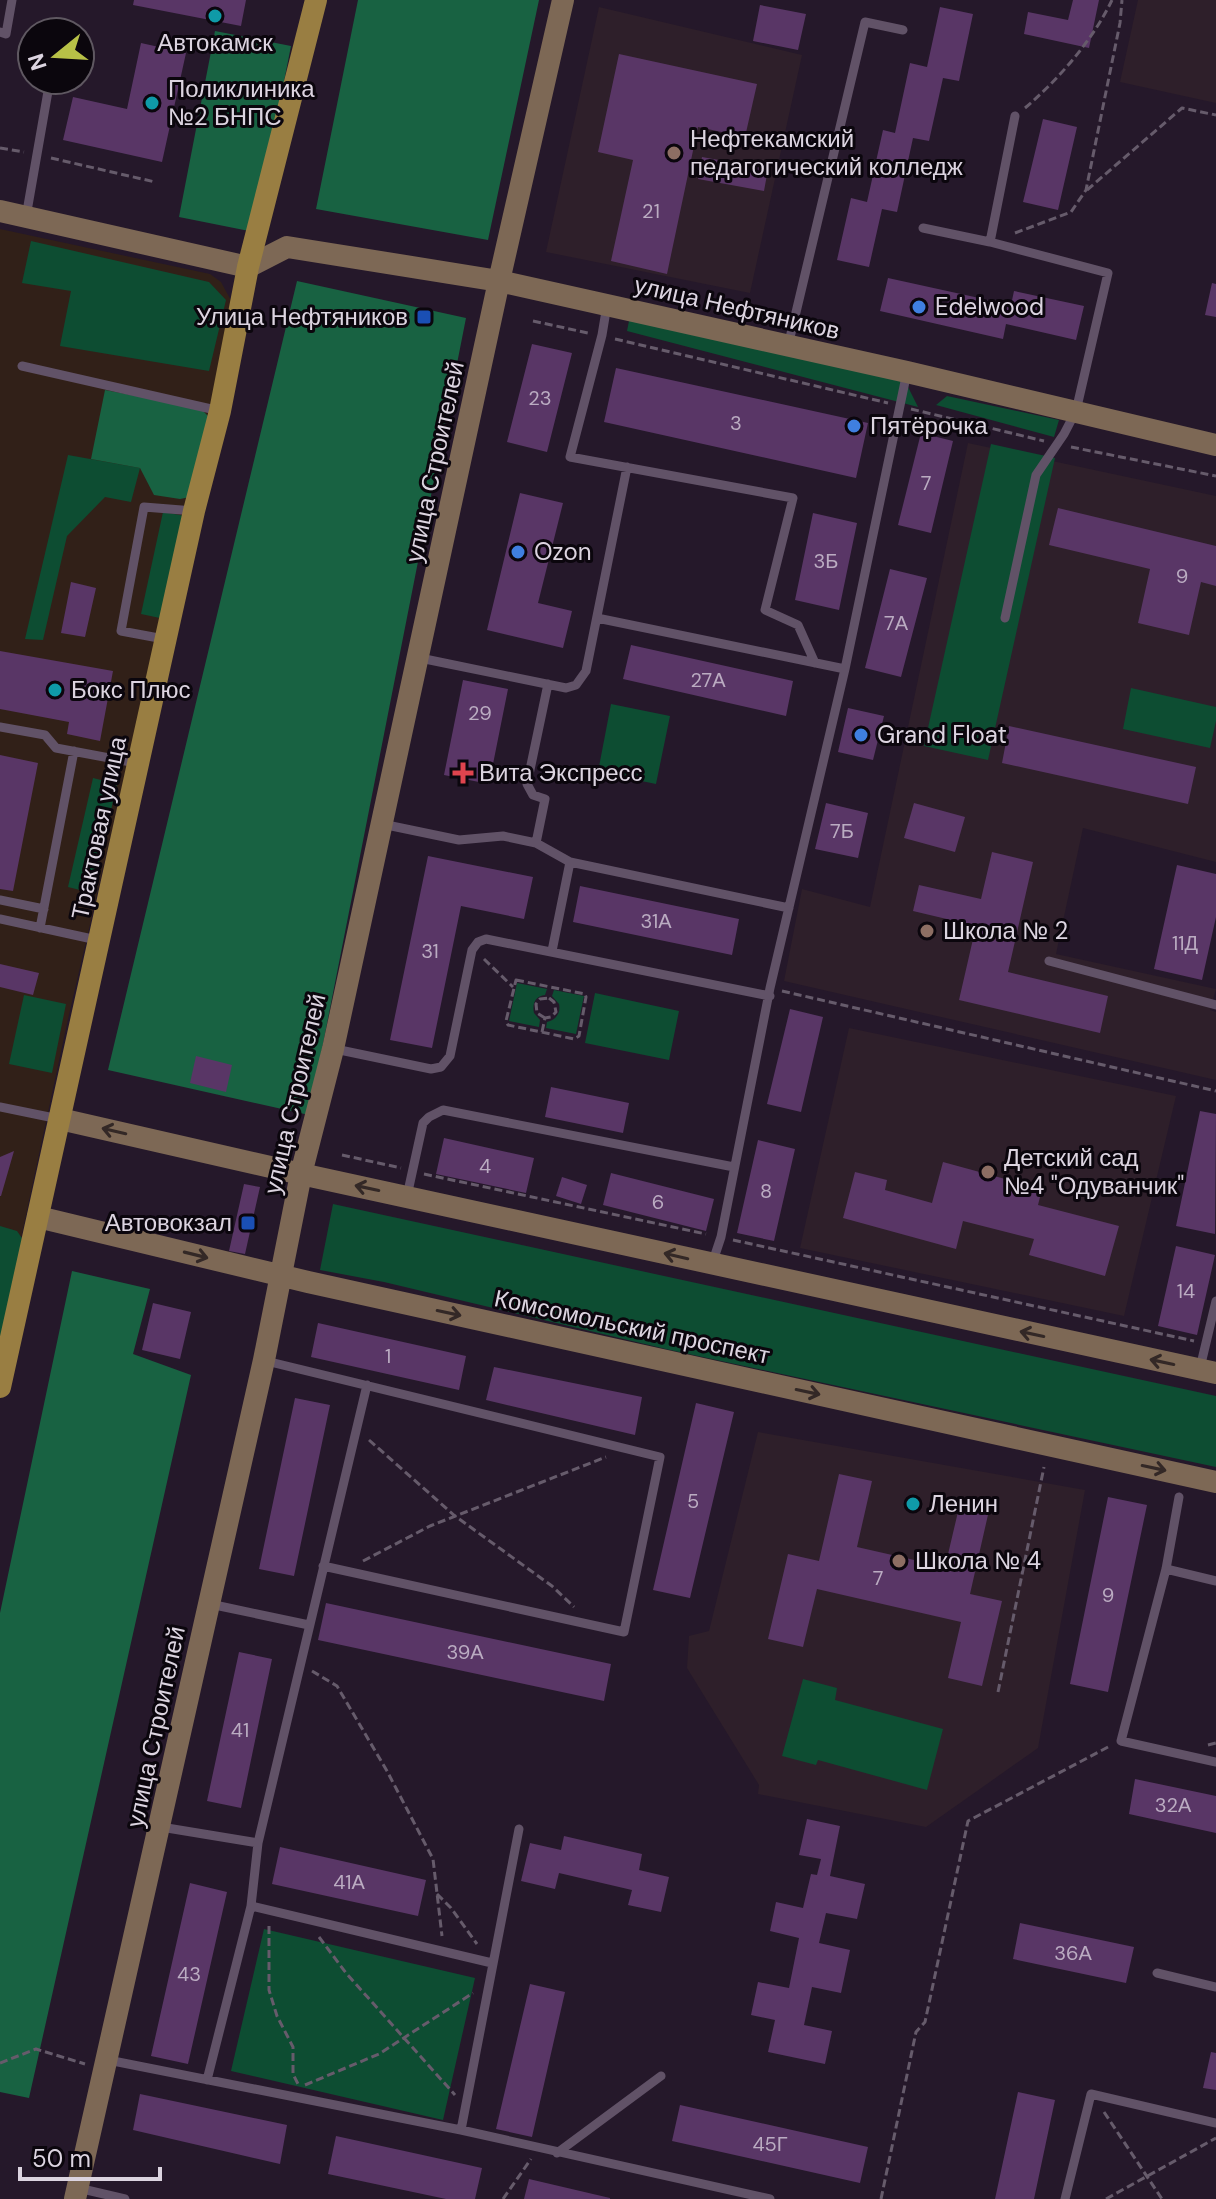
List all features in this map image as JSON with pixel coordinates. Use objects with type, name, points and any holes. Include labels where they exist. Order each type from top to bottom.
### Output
[{"type":"main road","name":"Трактовая улица","points":[[1,1374],[101,941],[194,511],[220,411],[248,267],[316,0]]},
{"type":"main road","name":"улица Строителей","points":[[77,2194],[264,1360],[301,1174],[333,1049],[420,658],[499,281],[563,0]]},
{"type":"main road","points":[[0,211],[248,267]]},
{"type":"main road","name":"улица Нефтяников","points":[[248,267],[287,247],[499,281],[1216,445]]},
{"type":"main road","points":[[60,1119],[1208,1371]]},
{"type":"main road","name":"Комсомольский проспект","points":[[38,1217],[281,1276],[1216,1482]]},
{"type":"lane","points":[[0,32],[6,34],[12,0]]},
{"type":"lane","points":[[788,346],[865,22],[903,30]]},
{"type":"lane","points":[[26,217],[47,96]]},
{"type":"lane","points":[[990,242],[1015,116]]},
{"type":"lane","points":[[923,228],[1108,273],[1076,411],[1036,475],[1005,618]]},
{"type":"lane","points":[[607,305],[570,457],[793,498],[765,610],[798,625],[815,663]]},
{"type":"lane","points":[[22,366],[220,411]]},
{"type":"lane","points":[[712,1264],[721,1237],[770,992],[845,669],[907,372]]},
{"type":"lane","points":[[420,658],[566,688],[582,680],[627,467]]},
{"type":"lane","points":[[167,639],[121,631],[144,507],[194,511]]},
{"type":"lane","points":[[597,618],[845,669]]},
{"type":"lane","points":[[536,843],[545,799],[533,795],[527,784],[548,684]]},
{"type":"lane","points":[[0,727],[45,735],[56,748],[140,764]]},
{"type":"lane","points":[[40,928],[74,751]]},
{"type":"lane","points":[[382,824],[459,840],[498,835],[536,843],[570,862],[789,908]]},
{"type":"lane","points":[[552,951],[570,862]]},
{"type":"lane","points":[[0,900],[44,909]]},
{"type":"lane","points":[[0,919],[101,941]]},
{"type":"lane","points":[[333,1049],[431,1069],[441,1067],[450,1056],[472,948],[489,938],[770,992]]},
{"type":"lane","points":[[1049,961],[1216,1005]]},
{"type":"lane","points":[[0,1107],[60,1119]]},
{"type":"lane","points":[[407,1196],[423,1123],[443,1110],[734,1167]]},
{"type":"lane","points":[[1208,1371],[1206,1343],[1216,1301]]},
{"type":"lane","points":[[264,1360],[660,1457],[624,1632],[323,1566]]},
{"type":"lane","points":[[207,2080],[251,1906],[258,1843],[367,1385]]},
{"type":"lane","points":[[1179,1497],[1166,1569],[1121,1741],[1216,1762]]},
{"type":"lane","points":[[1166,1569],[1216,1581]]},
{"type":"lane","points":[[209,1604],[309,1625]]},
{"type":"lane","points":[[161,1827],[258,1843]]},
{"type":"lane","points":[[461,2130],[519,1829]]},
{"type":"lane","points":[[251,1906],[492,1963]]},
{"type":"lane","points":[[1157,1973],[1216,1987]]},
{"type":"lane","points":[[108,2060],[461,2130],[770,2199]]},
{"type":"lane","points":[[557,2153],[661,2076]]},
{"type":"lane","points":[[1065,2199],[1091,2094],[1216,2123]]},
{"type":"lane","points":[[77,2194],[125,2199]]},
{"type":"path","points":[[1015,116],[1040,95],[1074,56],[1102,21],[1112,0]]},
{"type":"path","points":[[1086,190],[1122,0]]},
{"type":"path","points":[[990,242],[1071,212],[1086,190],[1182,108],[1216,115]]},
{"type":"path","points":[[0,148],[155,182]]},
{"type":"path","points":[[533,321],[1058,444],[1216,476]]},
{"type":"path","points":[[472,948],[513,987]]},
{"type":"path","points":[[514,981],[551,987],[586,995],[579,1036],[574,1039],[507,1024],[514,981]]},
{"type":"path","points":[[549,998],[551,987]]},
{"type":"path","points":[[770,992],[1216,1091]]},
{"type":"path","points":[[549,998],[554,1002],[556,1012],[545,1018],[537,1013],[536,1004],[540,999],[549,998]]},
{"type":"path","points":[[542,1032],[545,1018]]},
{"type":"path","points":[[342,1155],[1206,1343]]},
{"type":"path","points":[[356,1431],[455,1516],[552,1586],[594,1626]]},
{"type":"path","points":[[345,1570],[430,1526],[625,1448]]},
{"type":"path","points":[[998,1692],[1044,1467]]},
{"type":"path","points":[[300,1664],[337,1686],[433,1859],[444,1951]]},
{"type":"path","points":[[881,2199],[916,2032],[925,2022],[968,1821],[1121,1741]]},
{"type":"path","points":[[437,1893],[492,1963]]},
{"type":"path","points":[[263,1909],[269,1922],[269,1990],[277,2016],[293,2047],[293,2074],[300,2088]]},
{"type":"path","points":[[305,1919],[346,1973],[466,2107]]},
{"type":"path","points":[[283,2095],[379,2054],[488,1983]]},
{"type":"path","points":[[0,2063],[36,2049],[81,2064],[108,2060]]},
{"type":"path","points":[[1091,2094],[1162,2199]]},
{"type":"path","points":[[1106,2199],[1216,2138]]},
{"type":"path","points":[[503,2199],[538,2149]]},
{"type":"shaded area","points":[[1138,0],[1216,0],[1216,103],[1120,82]]},
{"type":"shaded area","name":"Нефтекамский педагогический колледж","points":[[599,7],[802,55],[750,293],[546,252]]},
{"type":"shaded area","points":[[0,229],[210,274],[221,282],[234,306],[68,1019],[0,1336]]},
{"type":"shaded area","points":[[968,443],[1216,496],[1216,862],[1083,828],[1056,954],[1216,989],[1210,1010],[1216,1012],[1216,1080],[784,981],[802,889],[870,907]]},
{"type":"shaded area","name":"Детский сад №4 \"Одуванчик\"","points":[[849,1028],[1176,1096],[1124,1316],[800,1248]]},
{"type":"shaded area","name":"Школа № 4","points":[[758,1432],[1085,1490],[1038,1748],[926,1827],[758,1794],[759,1785],[687,1668],[689,1636],[709,1631]]},
{"type":"green space","points":[[358,0],[539,0],[488,240],[316,209]]},
{"type":"green space","points":[[215,31],[291,46],[254,232],[179,217]]},
{"type":"green space","points":[[31,241],[209,282],[226,300],[209,371],[60,346],[71,291],[22,283]]},
{"type":"green space","points":[[297,281],[466,318],[309,1115],[108,1070]]},
{"type":"green space","points":[[630,316],[904,379],[918,407],[627,331]]},
{"type":"green space","points":[[105,390],[200,408],[219,427],[205,494],[180,499],[154,495],[140,468],[91,459]]},
{"type":"green space","points":[[947,396],[1059,420],[1054,437],[936,405]]},
{"type":"green space","points":[[991,444],[1055,458],[988,760],[924,746]]},
{"type":"green space","points":[[68,455],[140,468],[131,502],[105,497],[67,536],[43,640],[25,639]]},
{"type":"green space","points":[[163,512],[196,518],[174,621],[141,614]]},
{"type":"green space","points":[[1131,688],[1216,707],[1210,748],[1123,729]]},
{"type":"green space","points":[[611,704],[670,716],[656,784],[598,772]]},
{"type":"green space","points":[[93,778],[117,784],[92,893],[68,887]]},
{"type":"green space","points":[[517,983],[547,989],[545,995],[534,1004],[534,1013],[540,1020],[539,1027],[509,1021]]},
{"type":"green space","points":[[554,990],[584,996],[576,1034],[546,1028],[547,1022],[555,1018],[559,1010],[559,1004],[552,996]]},
{"type":"green space","points":[[595,993],[679,1011],[669,1060],[585,1043]]},
{"type":"green space","points":[[24,995],[66,1004],[52,1073],[9,1064]]},
{"type":"green space","points":[[333,1204],[1216,1396],[1216,1467],[670,1350],[384,1282],[320,1270]]},
{"type":"green space","points":[[0,1226],[17,1231],[24,1241],[0,1343]]},
{"type":"green space","points":[[72,1271],[150,1289],[133,1354],[191,1375],[29,2098],[0,2092],[0,1613]]},
{"type":"green space","points":[[803,1679],[837,1688],[835,1700],[943,1729],[927,1790],[818,1760],[816,1765],[782,1756]]},
{"type":"green space","points":[[264,1929],[475,1978],[443,2120],[231,2071]]},
{"type":"building","name":"Автокамск","points":[[134,0],[246,0],[241,26],[133,5]]},
{"type":"building","points":[[1073,0],[1099,0],[1089,48],[1024,34],[1028,12],[1068,20]]},
{"type":"building","points":[[760,5],[806,14],[798,50],[753,41]]},
{"type":"building","points":[[940,7],[973,14],[959,81],[943,78],[929,141],[913,138],[897,212],[882,209],[869,267],[837,260],[851,198],[867,202],[883,130],[895,133],[910,63],[927,67]]},
{"type":"building","name":"Поликлиника №2 БНПС","points":[[141,43],[186,53],[162,162],[63,140],[73,97],[127,109]]},
{"type":"building","points":[[619,54],[757,84],[745,137],[698,127],[667,274],[611,261],[633,160],[598,152]]},
{"type":"building","points":[[1043,119],[1077,127],[1058,210],[1023,202]]},
{"type":"building","points":[[702,157],[768,169],[764,191],[698,179]]},
{"type":"building","points":[[888,278],[1011,305],[1014,291],[1084,306],[1076,340],[1006,324],[1003,339],[880,311]]},
{"type":"building","points":[[1212,283],[1216,284],[1216,317],[1205,315]]},
{"type":"building","points":[[532,344],[572,353],[547,452],[507,442]]},
{"type":"building","points":[[616,368],[868,423],[856,478],[604,422]]},
{"type":"building","points":[[921,433],[953,441],[931,533],[898,525]]},
{"type":"building","points":[[520,493],[563,503],[538,603],[572,611],[563,648],[487,630]]},
{"type":"building","points":[[1058,508],[1216,546],[1216,586],[1201,582],[1189,635],[1138,623],[1150,569],[1049,545]]},
{"type":"building","points":[[813,513],[857,523],[839,610],[795,600]]},
{"type":"building","points":[[890,569],[927,578],[901,677],[865,668]]},
{"type":"building","points":[[71,582],[96,588],[85,637],[61,633]]},
{"type":"building","points":[[631,645],[793,681],[786,716],[623,679]]},
{"type":"building","name":"Бокс Плюс","points":[[0,651],[113,671],[100,741],[67,734],[69,722],[0,709]]},
{"type":"building","points":[[463,680],[508,689],[489,784],[444,775]]},
{"type":"building","points":[[848,708],[884,716],[873,760],[838,752]]},
{"type":"building","points":[[1009,726],[1196,767],[1188,804],[1002,763]]},
{"type":"building","points":[[0,755],[38,763],[13,891],[0,889]]},
{"type":"building","points":[[826,803],[868,813],[858,858],[815,849]]},
{"type":"building","points":[[914,803],[965,817],[955,852],[904,838]]},
{"type":"building","points":[[992,852],[1033,862],[1008,972],[1108,996],[1100,1033],[959,1000],[976,926],[913,911],[919,885],[981,899]]},
{"type":"building","points":[[428,856],[533,877],[524,919],[461,906],[432,1048],[390,1040]]},
{"type":"building","points":[[1177,865],[1216,874],[1216,917],[1202,980],[1154,969]]},
{"type":"building","points":[[580,886],[739,919],[732,955],[573,922]]},
{"type":"building","points":[[0,964],[39,973],[33,995],[0,987]]},
{"type":"building","points":[[790,1009],[823,1017],[801,1112],[767,1104]]},
{"type":"building","points":[[196,1056],[232,1065],[226,1092],[190,1083]]},
{"type":"building","points":[[551,1087],[629,1103],[623,1133],[545,1117]]},
{"type":"building","points":[[1200,1111],[1216,1114],[1215,1234],[1176,1226]]},
{"type":"building","points":[[444,1138],[534,1158],[526,1193],[436,1174]]},
{"type":"building","points":[[758,1140],[795,1149],[774,1241],[737,1233]]},
{"type":"building","points":[[14,1151],[1,1196],[0,1196],[0,1157]]},
{"type":"building","points":[[943,1162],[1042,1189],[1038,1205],[1119,1226],[1105,1276],[1029,1255],[1034,1239],[963,1221],[956,1249],[843,1218],[855,1172],[887,1180],[885,1190],[932,1203]]},
{"type":"building","points":[[611,1173],[714,1199],[706,1231],[603,1205]]},
{"type":"building","points":[[562,1177],[587,1185],[581,1204],[556,1196]]},
{"type":"building","points":[[244,1184],[260,1187],[245,1254],[229,1251]]},
{"type":"building","points":[[1176,1246],[1215,1255],[1197,1335],[1158,1326]]},
{"type":"building","points":[[153,1303],[191,1312],[180,1359],[142,1350]]},
{"type":"building","points":[[318,1323],[466,1356],[459,1390],[311,1357]]},
{"type":"building","points":[[494,1367],[642,1397],[635,1435],[486,1400]]},
{"type":"building","points":[[295,1398],[330,1405],[294,1576],[259,1569]]},
{"type":"building","points":[[696,1403],[734,1412],[690,1598],[653,1590]]},
{"type":"building","points":[[839,1474],[872,1481],[857,1547],[945,1567],[961,1499],[990,1506],[970,1594],[1002,1601],[982,1686],[948,1678],[961,1622],[817,1589],[803,1647],[768,1639],[788,1554],[819,1561]]},
{"type":"building","points":[[1108,1497],[1147,1505],[1108,1692],[1070,1684]]},
{"type":"building","points":[[326,1603],[611,1664],[604,1701],[318,1640]]},
{"type":"building","points":[[239,1652],[272,1659],[241,1808],[207,1801]]},
{"type":"building","points":[[1135,1779],[1216,1796],[1216,1833],[1129,1814]]},
{"type":"building","points":[[807,1819],[840,1826],[830,1876],[865,1884],[857,1919],[826,1913],[819,1943],[850,1950],[841,1993],[812,1987],[804,2025],[832,2031],[825,2064],[768,2052],[775,2020],[751,2015],[758,1982],[789,1988],[799,1938],[770,1931],[776,1902],[803,1908],[811,1874],[817,1875],[821,1859],[799,1855]]},
{"type":"building","points":[[564,1836],[642,1854],[639,1870],[669,1877],[661,1912],[628,1905],[632,1890],[559,1873],[555,1889],[521,1881],[530,1843],[561,1850]]},
{"type":"building","points":[[280,1847],[426,1880],[418,1916],[272,1884]]},
{"type":"building","points":[[190,1883],[227,1892],[188,2064],[151,2056]]},
{"type":"building","points":[[1020,1923],[1134,1947],[1126,1983],[1013,1959]]},
{"type":"building","points":[[530,1984],[565,1992],[532,2137],[496,2129]]},
{"type":"building","points":[[1211,2052],[1216,2053],[1216,2090],[1203,2088]]},
{"type":"building","points":[[1018,2092],[1055,2100],[1034,2199],[995,2199]]},
{"type":"building","points":[[140,2094],[287,2125],[280,2164],[133,2130]]},
{"type":"building","points":[[680,2105],[868,2147],[860,2183],[672,2141]]},
{"type":"building","points":[[336,2136],[482,2168],[475,2199],[446,2199],[328,2174]]},
{"type":"building","points":[[529,2179],[610,2198],[610,2199],[524,2199]]},
{"type":"place","name":"Автокамск","points":[[215,16]]},
{"type":"place","name":"Поликлиника №2 БНПС","points":[[152,103]]},
{"type":"place","name":"Нефтекамский педагогический колледж","points":[[674,153]]},
{"type":"place","name":"Edelwood","points":[[919,307]]},
{"type":"place","name":"Улица Нефтяников","points":[[424,317]]},
{"type":"place","name":"Пятёрочка","points":[[854,426]]},
{"type":"place","name":"Ozon","points":[[518,552]]},
{"type":"place","name":"Бокс Плюс","points":[[55,690]]},
{"type":"place","name":"Grand Float","points":[[861,735]]},
{"type":"place","name":"Вита Экспресс","points":[[463,773]]},
{"type":"place","name":"Школа № 2","points":[[927,931]]},
{"type":"place","name":"Детский сад №4 \"Одуванчик\"","points":[[988,1172]]},
{"type":"place","name":"Автовокзал","points":[[248,1223]]},
{"type":"place","name":"Ленин","points":[[913,1504]]},
{"type":"place","name":"Школа № 4","points":[[899,1561]]}]
